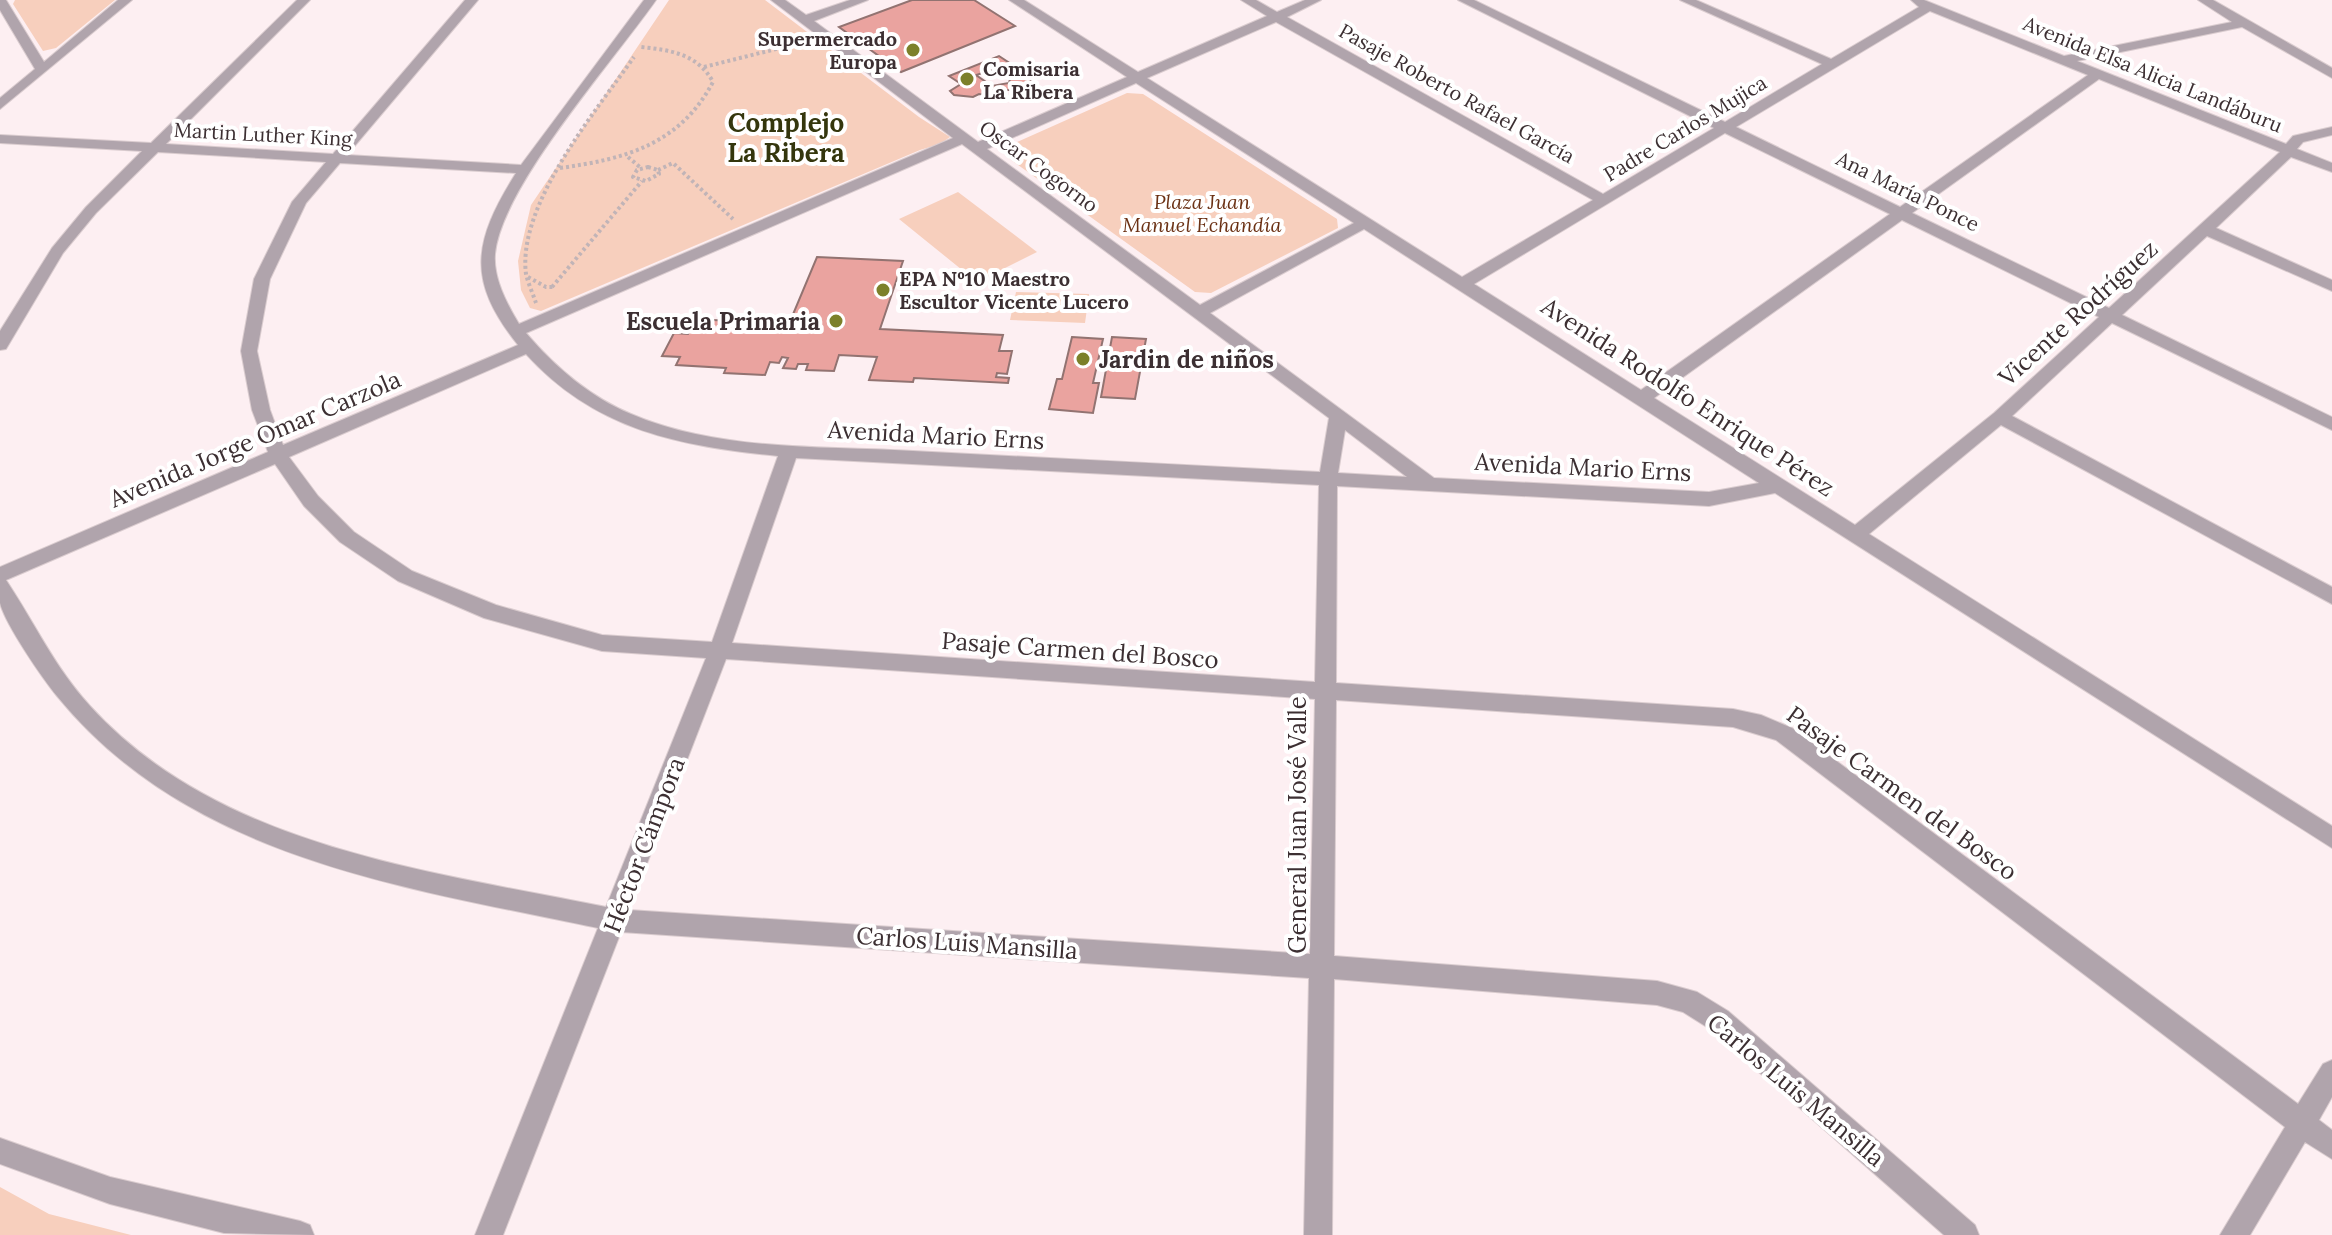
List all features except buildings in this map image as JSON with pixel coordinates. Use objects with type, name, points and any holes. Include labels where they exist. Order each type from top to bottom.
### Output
[{"type":"street","points":[[0,0],[42,70]]},
{"type":"street","points":[[0,105],[126,0]]},
{"type":"street","points":[[0,345],[57,251],[91,210],[304,0]]},
{"type":"street","name":"Pasaje Carmen del Bosco","points":[[472,0],[299,202],[262,279],[249,351],[261,410],[278,455],[311,501],[347,537],[405,576],[491,612],[602,643],[1733,718],[1761,724],[1784,734],[2332,1146]]},
{"type":"street","name":"Avenida Mario Erns","points":[[650,0],[524,169],[487,252],[487,273],[514,332],[577,393],[615,416],[653,431],[703,442],[789,451],[1709,499],[1777,486]]},
{"type":"street","name":"Oscar Cogorno","points":[[777,0],[1428,483]]},
{"type":"street","points":[[805,20],[862,0]]},
{"type":"street","name":"Avenida Rodolfo Enrique Pérez","points":[[1015,0],[2332,838]]},
{"type":"street","name":"Pasaje Roberto Rafael García","points":[[1247,0],[1604,200]]},
{"type":"street","points":[[514,332],[971,143],[1137,78],[1315,0]]},
{"type":"street","name":"Ana María Ponce","points":[[1464,0],[2332,424]]},
{"type":"street","points":[[1686,0],[1832,64]]},
{"type":"street","name":"Avenida Elsa Alicia Landáburu","points":[[1914,0],[2332,168]]},
{"type":"street","points":[[2204,0],[2332,74]]},
{"type":"street","name":"Padre Carlos Mujica","points":[[1462,284],[1929,6]]},
{"type":"street","points":[[2064,60],[2244,23]]},
{"type":"street","points":[[1641,398],[2098,74]]},
{"type":"street","name":"Vicente Rodríguez","points":[[1855,535],[2000,417],[2278,163],[2298,139],[2332,131]]},
{"type":"street","name":"Martin Luther King","points":[[0,139],[524,169]]},
{"type":"street","points":[[1200,312],[1366,222]]},
{"type":"street","points":[[2205,229],[2332,286]]},
{"type":"street","name":"Avenida Jorge Omar Carzola","points":[[0,575],[528,347]]},
{"type":"street","name":"General Juan José Valle","points":[[1318,1235],[1328,479],[1338,416]]},
{"type":"street","points":[[2000,417],[2332,596]]},
{"type":"street","name":"Héctor Cámpora","points":[[489,1235],[719,652],[789,451]]},
{"type":"street","name":"Carlos Luis Mansilla","points":[[0,586],[46,668],[84,714],[129,756],[185,796],[270,836],[345,860],[434,883],[614,920],[1323,967],[1657,993],[1688,1001],[1719,1020],[1965,1235]]},
{"type":"street","points":[[2234,1235],[2332,1073]]},
{"type":"street","points":[[0,1151],[44,1171],[184,1212],[300,1235]]},
{"type":"path","points":[[542,305],[533,298],[527,276],[526,244],[540,198],[649,35]]},
{"type":"path","points":[[704,67],[814,39]]},
{"type":"path","points":[[559,169],[628,157],[671,132],[698,107],[713,82],[704,67],[688,56],[641,47]]},
{"type":"path","points":[[628,157],[641,168],[658,170],[673,163],[736,223]]},
{"type":"path","points":[[641,168],[633,177],[642,181]]},
{"type":"path","points":[[552,287],[642,181],[654,178],[659,174],[658,170]]},
{"type":"path","points":[[527,276],[546,287],[560,288]]},
{"type":"green space","points":[[15,0],[115,0],[56,48],[43,51],[13,4]]},
{"type":"green space","points":[[669,0],[765,0],[950,137],[940,144],[541,311],[530,308],[521,290],[518,261],[531,205]]},
{"type":"green space","name":"Plaza Juan Manuel Echandía","points":[[1127,93],[1143,94],[1337,219],[1338,228],[1211,293],[1195,292],[1007,157],[1008,146]]},
{"type":"green space","points":[[958,192],[1037,252],[977,282],[899,219]]},
{"type":"green space","points":[[1016,292],[1089,294],[1085,323],[1010,320]]},
{"type":"green space","points":[[0,1187],[49,1214],[131,1235],[0,1235]]},
{"type":"place","name":"Supermercado Europa","points":[[913,50]]},
{"type":"place","name":"Comisaria La Ribera","points":[[967,79]]},
{"type":"place","name":"EPA Nº10 Maestro Escultor Vicente Lucero","points":[[883,290]]},
{"type":"place","name":"Escuela Primaria","points":[[836,321]]},
{"type":"place","name":"Jardin de niños","points":[[1083,359]]},
{"type":"district","name":"Complejo La Ribera","points":[[786,137]]}]
